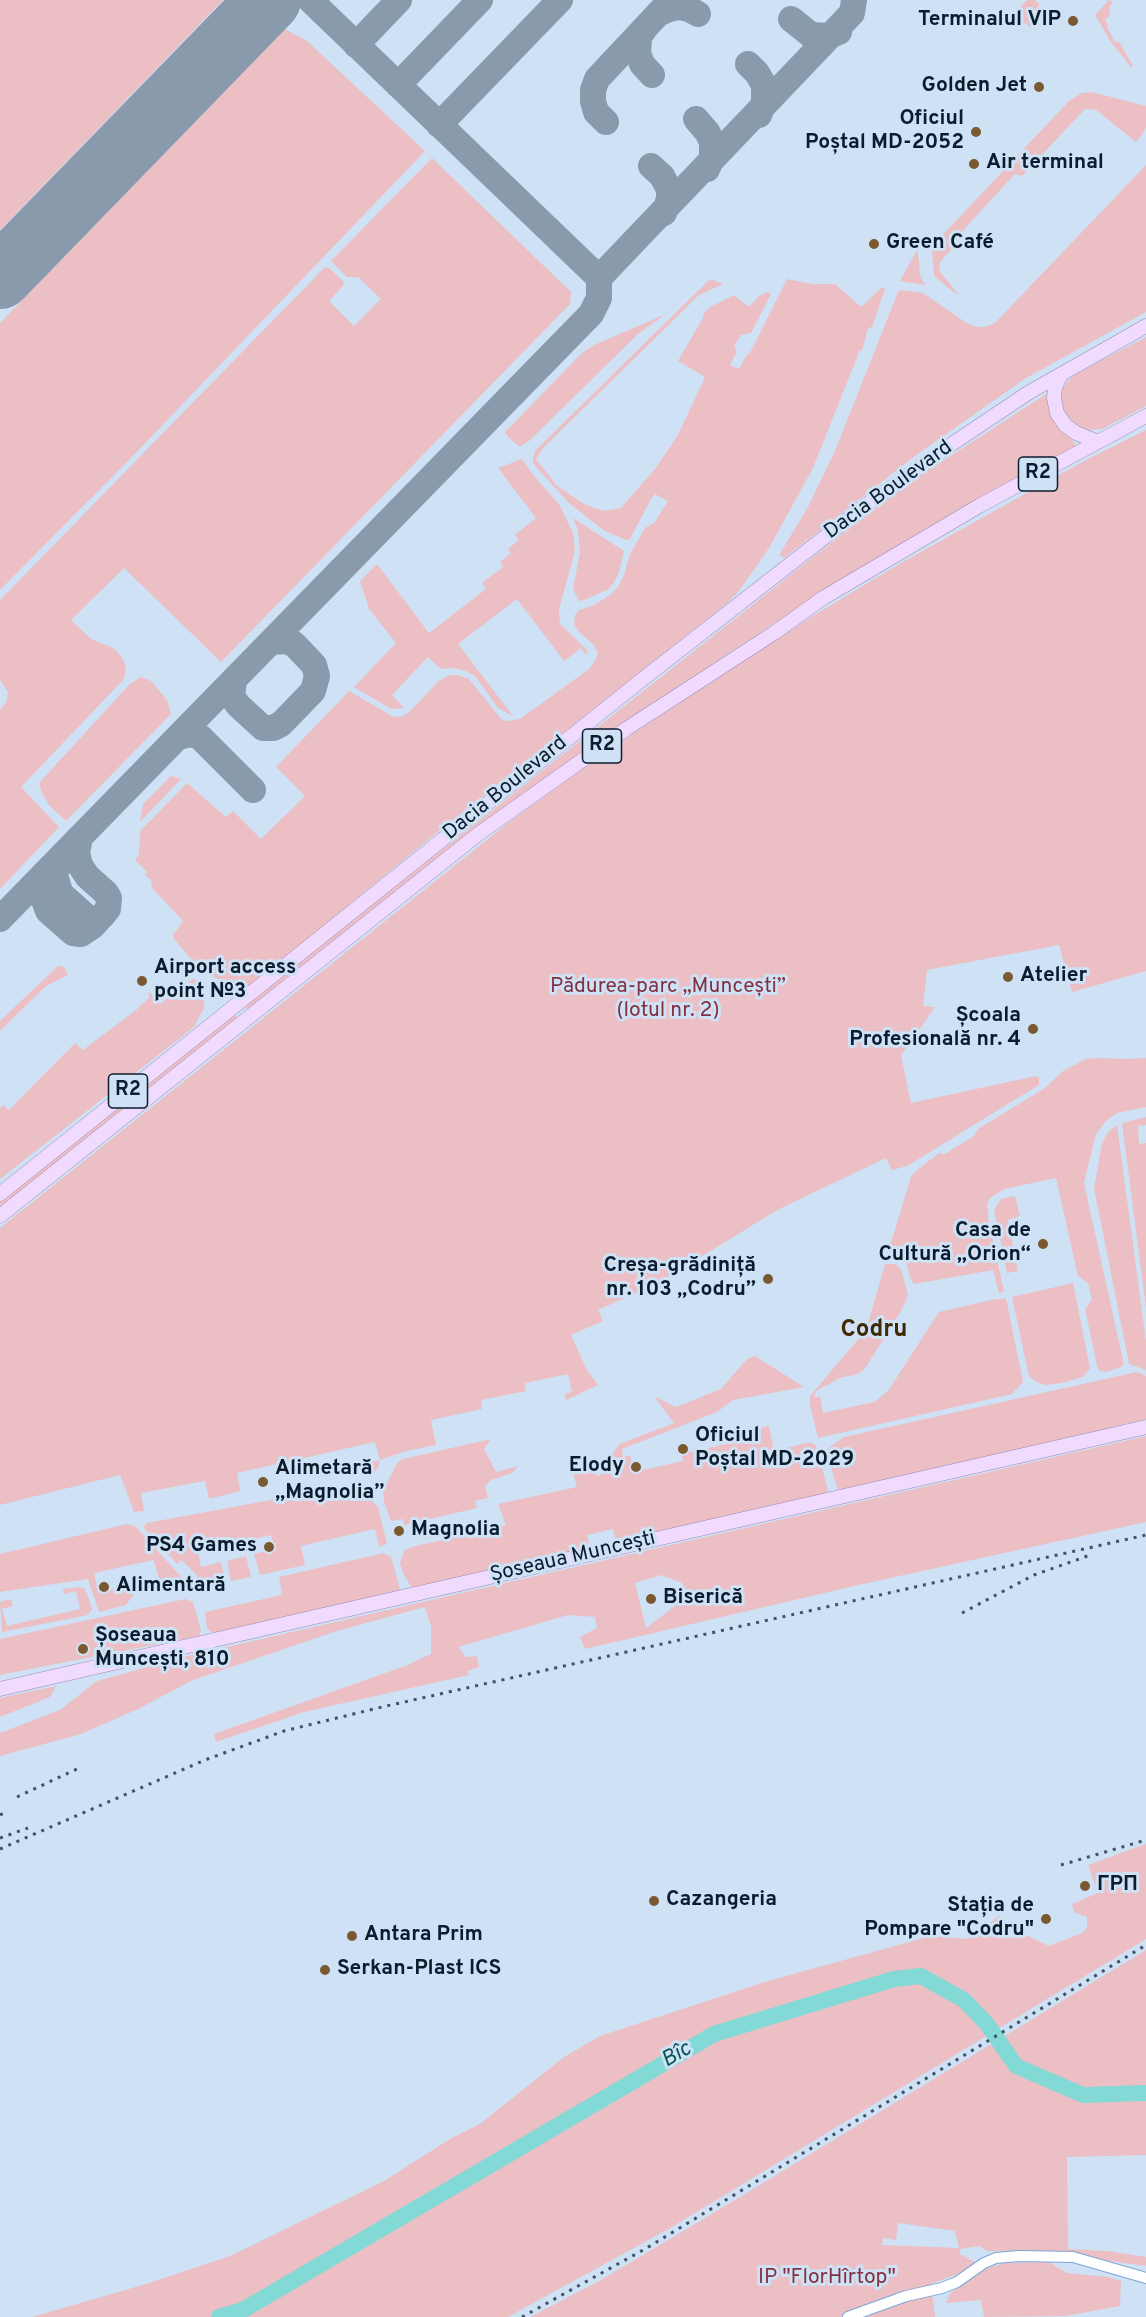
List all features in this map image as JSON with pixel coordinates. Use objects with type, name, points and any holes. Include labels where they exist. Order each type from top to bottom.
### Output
[{"type":"main road","name":"Dacia Boulevard","points":[[0,1194],[639,682],[862,508],[1028,393],[1146,327]]},
{"type":"main road","points":[[1061,375],[1055,388],[1057,413],[1065,425],[1076,433],[1085,439],[1098,442]]},
{"type":"main road","name":"Dacia Boulevard","points":[[0,1215],[477,835],[626,729],[774,633],[823,598],[979,506],[1146,416]]},
{"type":"main road","points":[[236,1005],[247,1018]]},
{"type":"main road","name":"Șoseaua Muncești","points":[[0,1689],[1146,1427]]},
{"type":"street","points":[[848,2317],[906,2296],[942,2288],[957,2282],[984,2263],[996,2258],[1073,2257],[1146,2278]]},
{"type":"green space","points":[[0,0],[223,0],[0,230]]},
{"type":"green space","points":[[1027,0],[1035,0],[1039,4],[1039,8],[1033,15],[1043,26],[1035,22],[1030,27],[1019,18],[1018,9]]},
{"type":"green space","points":[[1109,0],[1113,2],[1109,7],[1110,15],[1105,20],[1107,27],[1116,43],[1118,41],[1121,45],[1133,66],[1131,67],[1111,42],[1095,15]]},
{"type":"green space","points":[[285,29],[307,41],[425,151],[129,460],[0,590],[0,323]]},
{"type":"green space","points":[[1092,92],[1146,106],[1146,127],[1143,133],[1136,142],[1096,110],[1085,109],[1022,176],[1015,174],[955,239],[958,242],[940,262],[939,268],[959,295],[952,291],[934,276],[932,251],[936,242],[1069,101],[1082,93]]},
{"type":"green space","points":[[432,158],[571,292],[570,304],[221,662],[124,568],[71,620],[91,639],[115,649],[123,659],[126,668],[124,679],[21,787],[59,827],[0,889],[0,710],[7,700],[8,692],[0,680],[0,600],[325,267],[344,282],[329,301],[354,326],[381,299],[358,277],[347,277],[331,261]]},
{"type":"green space","points":[[1146,165],[1146,312],[1026,378],[915,456],[784,558],[779,555],[808,507],[835,451],[898,292],[901,290],[923,293],[968,324],[985,327],[995,323]]},
{"type":"green space","points":[[918,252],[920,275],[925,285],[900,281]]},
{"type":"green space","points":[[710,279],[723,284],[699,295],[543,448],[536,459],[557,486],[584,504],[603,511],[621,508],[655,469],[678,435],[705,377],[678,361],[704,316],[703,314],[710,307],[734,295],[749,307],[759,296],[767,292],[771,294],[751,333],[741,335],[734,346],[737,351],[730,365],[739,369],[750,353],[787,279],[813,284],[835,284],[861,307],[882,287],[885,289],[872,327],[868,328],[862,351],[860,350],[813,468],[769,548],[739,591],[726,604],[434,835],[251,985],[241,988],[227,985],[197,966],[174,939],[173,935],[183,921],[152,888],[151,880],[145,875],[147,872],[135,860],[139,854],[140,831],[187,783],[226,817],[233,811],[261,839],[305,796],[276,767],[349,691],[392,716],[401,717],[408,713],[439,681],[450,675],[458,675],[469,679],[502,720],[508,721],[520,719],[589,669],[595,661],[598,653],[593,644],[579,632],[574,624],[575,615],[579,610],[592,606],[610,595],[618,587],[630,554],[645,528],[654,523],[668,501],[655,494],[630,539],[626,540],[603,530],[569,503],[537,468],[533,458],[536,450]]},
{"type":"green space","points":[[666,314],[639,333],[529,441],[520,447],[508,437],[505,432],[582,353],[594,345]]},
{"type":"green space","points":[[1146,337],[1146,406],[1102,429],[1085,430],[1067,420],[1061,401],[1061,391],[1068,381],[1076,374]]},
{"type":"green space","points":[[1046,394],[1065,432],[1078,447],[878,559],[650,705],[248,1010],[246,1008],[248,1003],[855,524],[918,477]]},
{"type":"green space","name":"Pădurea-parc „Muncești” (lotul nr. 2)","points":[[1146,430],[1146,971],[1072,992],[1059,945],[927,970],[923,1006],[935,1007],[901,1055],[911,1103],[1036,1076],[1039,1078],[1039,1085],[907,1166],[892,1170],[886,1158],[779,1209],[681,1269],[645,1289],[598,1310],[603,1321],[571,1335],[587,1370],[598,1385],[566,1400],[565,1394],[572,1392],[568,1374],[525,1383],[526,1391],[481,1400],[482,1409],[431,1420],[436,1445],[406,1451],[380,1460],[375,1442],[237,1473],[240,1491],[209,1499],[205,1481],[141,1493],[144,1511],[134,1512],[120,1475],[0,1505],[0,1228],[508,823],[607,751],[811,617],[901,563],[1084,461]]},
{"type":"green space","points":[[522,459],[559,504],[573,533],[575,551],[559,609],[560,624],[588,651],[586,655],[581,648],[564,661],[517,599],[458,644],[513,716],[498,708],[475,676],[453,668],[441,669],[428,657],[392,695],[404,708],[391,709],[354,687],[396,643],[369,609],[360,581],[377,564],[429,633],[486,589],[482,583],[503,567],[500,562],[511,553],[508,549],[519,540],[515,535],[536,518],[498,468]]},
{"type":"green space","points":[[573,518],[624,551],[619,572],[613,584],[607,590],[579,601],[573,589],[580,552],[578,530]]},
{"type":"green space","points":[[141,677],[151,681],[167,700],[171,714],[66,821],[49,805],[39,783],[129,685]]},
{"type":"green space","points":[[171,776],[181,779],[140,822],[143,804]]},
{"type":"green space","points":[[58,966],[64,967],[68,975],[46,986],[0,1031],[0,1021]]},
{"type":"green space","points":[[194,978],[204,996],[204,1008],[194,1027],[0,1179],[0,1108],[3,1105],[9,1110],[75,1043],[83,1050],[136,1010],[150,997],[148,995],[150,992],[160,1004]]},
{"type":"green space","points":[[234,1014],[238,1021],[0,1208],[0,1200]]},
{"type":"green space","points":[[1146,1058],[1146,1107],[1117,1113],[1107,1120],[1096,1134],[1084,1183],[1123,1360],[1123,1366],[1107,1372],[1098,1370],[1085,1309],[1092,1300],[1088,1283],[1078,1276],[1056,1178],[1004,1189],[989,1199],[987,1204],[989,1223],[1004,1291],[999,1293],[993,1270],[914,1284],[906,1262],[888,1252],[911,1177],[916,1171],[939,1153],[945,1154],[974,1136],[978,1129],[1045,1088],[1063,1071],[1086,1059]]},
{"type":"green space","points":[[1146,1117],[1146,1125],[1138,1126],[1139,1144],[1146,1143],[1146,1308],[1122,1123]]},
{"type":"green space","points":[[1117,1125],[1146,1341],[1146,1370],[1129,1364],[1094,1188],[1102,1143],[1108,1132]]},
{"type":"green space","points":[[1015,1196],[1020,1216],[1008,1220],[1018,1271],[1007,1273],[994,1210],[1001,1199]]},
{"type":"green space","points":[[885,1264],[895,1264],[901,1269],[908,1295],[901,1311],[864,1370],[858,1374],[840,1378],[816,1391],[814,1398],[820,1396],[823,1413],[874,1402],[888,1391],[939,1312],[991,1300],[1006,1298],[1023,1382],[1012,1394],[818,1438],[810,1396],[861,1336],[869,1320]]},
{"type":"green space","points":[[1073,1283],[1090,1368],[1083,1377],[1062,1383],[1045,1385],[1038,1383],[1029,1376],[1012,1297]]},
{"type":"green space","points":[[755,1356],[804,1387],[733,1400],[717,1412],[622,1449],[623,1457],[630,1455],[634,1472],[683,1461],[682,1454],[739,1441],[738,1433],[769,1426],[774,1451],[811,1442],[816,1446],[828,1490],[824,1495],[632,1537],[615,1538],[613,1529],[587,1535],[589,1544],[584,1549],[412,1588],[400,1563],[404,1551],[412,1547],[506,1525],[498,1504],[577,1487],[571,1466],[600,1476],[610,1456],[620,1444],[674,1423],[654,1396],[675,1407],[681,1405],[721,1389],[747,1359]]},
{"type":"green space","points":[[1137,1372],[1146,1376],[1146,1419],[842,1492],[837,1488],[826,1450],[844,1437]]},
{"type":"green space","points":[[1146,1436],[1146,1522],[863,1584],[585,1649],[580,1637],[597,1628],[595,1617],[568,1615],[458,1647],[466,1657],[477,1656],[479,1667],[468,1671],[469,1675],[304,1712],[216,1742],[214,1734],[405,1666],[431,1654],[431,1627],[425,1607],[337,1631],[193,1680],[138,1709],[81,1734],[0,1756],[0,1733],[60,1710],[97,1681],[183,1657]],"holes":[[[661,1575],[682,1583],[688,1596],[646,1628],[635,1583]]]},
{"type":"green space","points":[[491,1439],[484,1449],[496,1472],[518,1466],[512,1473],[491,1480],[485,1486],[488,1498],[475,1501],[477,1508],[404,1525],[403,1519],[391,1521],[384,1502],[383,1491],[397,1463],[403,1459]]},
{"type":"green space","points":[[380,1460],[378,1468],[373,1473],[371,1462]]},
{"type":"green space","points":[[319,1491],[370,1499],[378,1507],[387,1544],[379,1547],[375,1529],[301,1546],[305,1565],[260,1575],[254,1554],[275,1549],[271,1535],[198,1552],[201,1567],[221,1562],[226,1583],[201,1587],[197,1575],[181,1560],[177,1564],[143,1527],[147,1523]]},
{"type":"green space","points":[[127,1524],[135,1526],[185,1581],[187,1589],[184,1592],[181,1593],[148,1581],[159,1579],[154,1560],[94,1573],[98,1593],[142,1583],[126,1605],[99,1612],[88,1579],[0,1592],[0,1554]]},
{"type":"green space","points":[[384,1553],[391,1557],[400,1589],[397,1592],[217,1632],[211,1632],[207,1628],[205,1612],[282,1595],[279,1577]]},
{"type":"green space","points":[[246,1556],[251,1577],[231,1581],[227,1561]]},
{"type":"green space","points":[[84,1588],[89,1599],[92,1609],[88,1615],[2,1632],[0,1602],[11,1599],[13,1606],[2,1609],[7,1626],[80,1609],[76,1591],[64,1594],[63,1589]]},
{"type":"green space","points":[[185,1599],[193,1602],[201,1630],[199,1636],[0,1675],[0,1639]]},
{"type":"green space","points":[[56,1686],[50,1697],[0,1717],[0,1698]]},
{"type":"green space","points":[[1146,1844],[1146,1939],[672,2227],[508,2317],[32,2317],[146,2284],[230,2256],[384,2181],[450,2139],[480,2124],[564,2057],[600,2036],[768,1981],[931,1936],[968,1939],[999,1916],[1011,1939],[1020,1932],[1049,1946],[1082,1933],[1087,1927],[1087,1917],[1074,1912],[1072,1904],[1098,1893],[1088,1865]]},
{"type":"green space","name":"IP \"FlorHîrtop\"","points":[[1146,1950],[1146,2155],[1067,2157],[1068,2249],[1108,2251],[1146,2257],[1146,2266],[1043,2252],[987,2251],[980,2246],[960,2249],[960,2254],[977,2263],[960,2273],[931,2284],[935,2317],[530,2317],[601,2280]],"holes":[[[898,2223],[955,2231],[959,2248],[882,2245],[883,2238],[896,2240]]]},
{"type":"green space","points":[[1049,2262],[1067,2273],[1108,2277],[1121,2281],[1120,2306],[1066,2316],[984,2317],[981,2300],[946,2303],[950,2293],[987,2268],[1005,2263]]},
{"type":"waterway","name":"Bîc","points":[[219,2317],[243,2310],[714,2034],[894,1979],[921,1976],[964,2000],[987,2024],[1016,2066],[1083,2095],[1146,2093]]},
{"type":"taxiway","points":[[310,0],[599,278],[852,13],[854,0]]},
{"type":"taxiway","points":[[356,45],[399,0]]},
{"type":"taxiway","points":[[398,85],[480,0]]},
{"type":"taxiway","points":[[439,125],[560,0]]},
{"type":"taxiway","points":[[606,122],[596,112],[593,101],[593,90],[597,79],[671,0]]},
{"type":"taxiway","points":[[658,14],[678,7],[698,14]]},
{"type":"taxiway","points":[[791,19],[811,35],[829,36],[839,32]]},
{"type":"taxiway","points":[[645,28],[639,37],[638,53],[642,64],[652,75]]},
{"type":"taxiway","points":[[748,64],[764,85],[764,103],[759,115]]},
{"type":"taxiway","points":[[696,119],[708,133],[712,143],[712,158],[707,169]]},
{"type":"taxiway","points":[[651,166],[662,176],[669,189],[669,199],[664,213]]},
{"type":"taxiway","points":[[0,919],[591,314],[599,298],[599,278]]},
{"type":"taxiway","points":[[234,680],[232,697],[239,706],[263,728],[273,728],[281,724],[313,691],[317,676],[314,665],[294,644],[286,641],[271,642]]},
{"type":"taxiway","points":[[178,737],[191,734],[200,737],[253,790]]},
{"type":"taxiway","points":[[45,873],[41,892],[48,911],[73,933],[81,934],[93,926],[108,909],[109,898],[87,876],[80,865],[77,853],[80,837]]},
{"type":"taxiway","points":[[60,858],[55,876],[61,894],[89,919],[100,918],[104,914]]},
{"type":"runway","points":[[0,277],[269,0]]},
{"type":"railway","points":[[0,1849],[205,1760],[284,1731],[1146,1535]]},
{"type":"railway","points":[[962,1613],[1034,1575],[1093,1554]]},
{"type":"railway","points":[[17,1797],[79,1768]]},
{"type":"railway","points":[[0,1815],[4,1813]]},
{"type":"railway","points":[[0,1838],[28,1828]]},
{"type":"railway","points":[[1061,1865],[1146,1840]]},
{"type":"railway","points":[[522,2317],[645,2249],[1146,1945]]},
{"type":"place","name":"Terminalul VIP","points":[[1073,21]]},
{"type":"place","name":"Golden Jet","points":[[1039,87]]},
{"type":"place","name":"Oficiul Poștal MD-2052","points":[[976,132]]},
{"type":"place","name":"Air terminal","points":[[974,164]]},
{"type":"place","name":"Green Café","points":[[874,244]]},
{"type":"place","name":"Atelier","points":[[1008,977]]},
{"type":"place","name":"Airport access point №3","points":[[142,981]]},
{"type":"place","name":"Școala Profesională nr. 4","points":[[1033,1029]]},
{"type":"place","name":"Casa de Cultură „Orion“","points":[[1043,1244]]},
{"type":"place","name":"Creșa-grădiniță nr. 103 „Codru”","points":[[768,1279]]},
{"type":"place","name":"Oficiul Poștal MD-2029","points":[[683,1449]]},
{"type":"place","name":"Elody","points":[[636,1467]]},
{"type":"place","name":"Alimetară „Magnolia”","points":[[263,1482]]},
{"type":"place","name":"Magnolia","points":[[399,1531]]},
{"type":"place","name":"PS4 Games","points":[[269,1547]]},
{"type":"place","name":"Alimentară","points":[[104,1587]]},
{"type":"place","name":"Biserică","points":[[651,1599]]},
{"type":"place","name":"Șoseaua Muncești, 810","points":[[83,1649]]},
{"type":"place","name":"ГРП","points":[[1085,1886]]},
{"type":"place","name":"Cazangeria","points":[[654,1901]]},
{"type":"place","name":"Stația de Pompare \"Codru\"","points":[[1046,1919]]},
{"type":"place","name":"Antara Prim","points":[[352,1936]]},
{"type":"place","name":"Serkan-Plast ICS","points":[[325,1970]]},
{"type":"district","name":"Codru","points":[[874,1331]]}]
